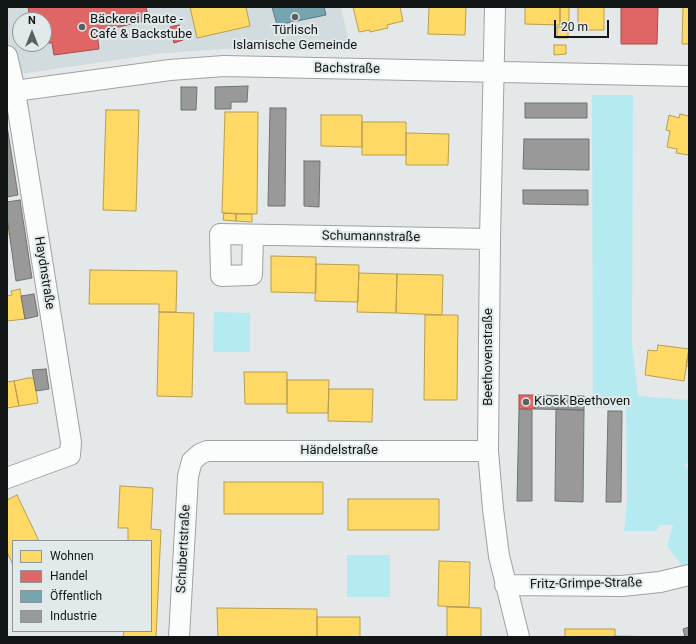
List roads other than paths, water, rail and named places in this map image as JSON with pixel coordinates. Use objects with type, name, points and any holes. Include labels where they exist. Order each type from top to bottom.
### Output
[{"type":"street","name":"Beethovenstraße","points":[[495,7],[490,239],[488,451],[499,556],[505,585],[520,637]]},
{"type":"street","name":"Haydnstraße","points":[[7,56],[11,91],[72,442],[70,455],[7,478]]},
{"type":"street","name":"Bachstraße","points":[[11,91],[170,70],[224,66],[689,76]]},
{"type":"street","name":"Schumannstraße","points":[[253,235],[490,239]]},
{"type":"street","name":"Händelstraße","points":[[192,461],[206,451],[488,451]]},
{"type":"street","name":"Schubertstraße","points":[[179,637],[188,476],[192,461]]},
{"type":"street","name":"Fritz-Grimpe-Straße","points":[[505,585],[622,586],[660,582],[689,575]]},
{"type":"place","name":"Türlisch Islamische Gemeinde","points":[[295,17]]},
{"type":"place","name":"Bäckerei Raute - Café & Backstube","points":[[82,27]]},
{"type":"place","name":"Kiosk Beethoven","points":[[526,402]]}]
